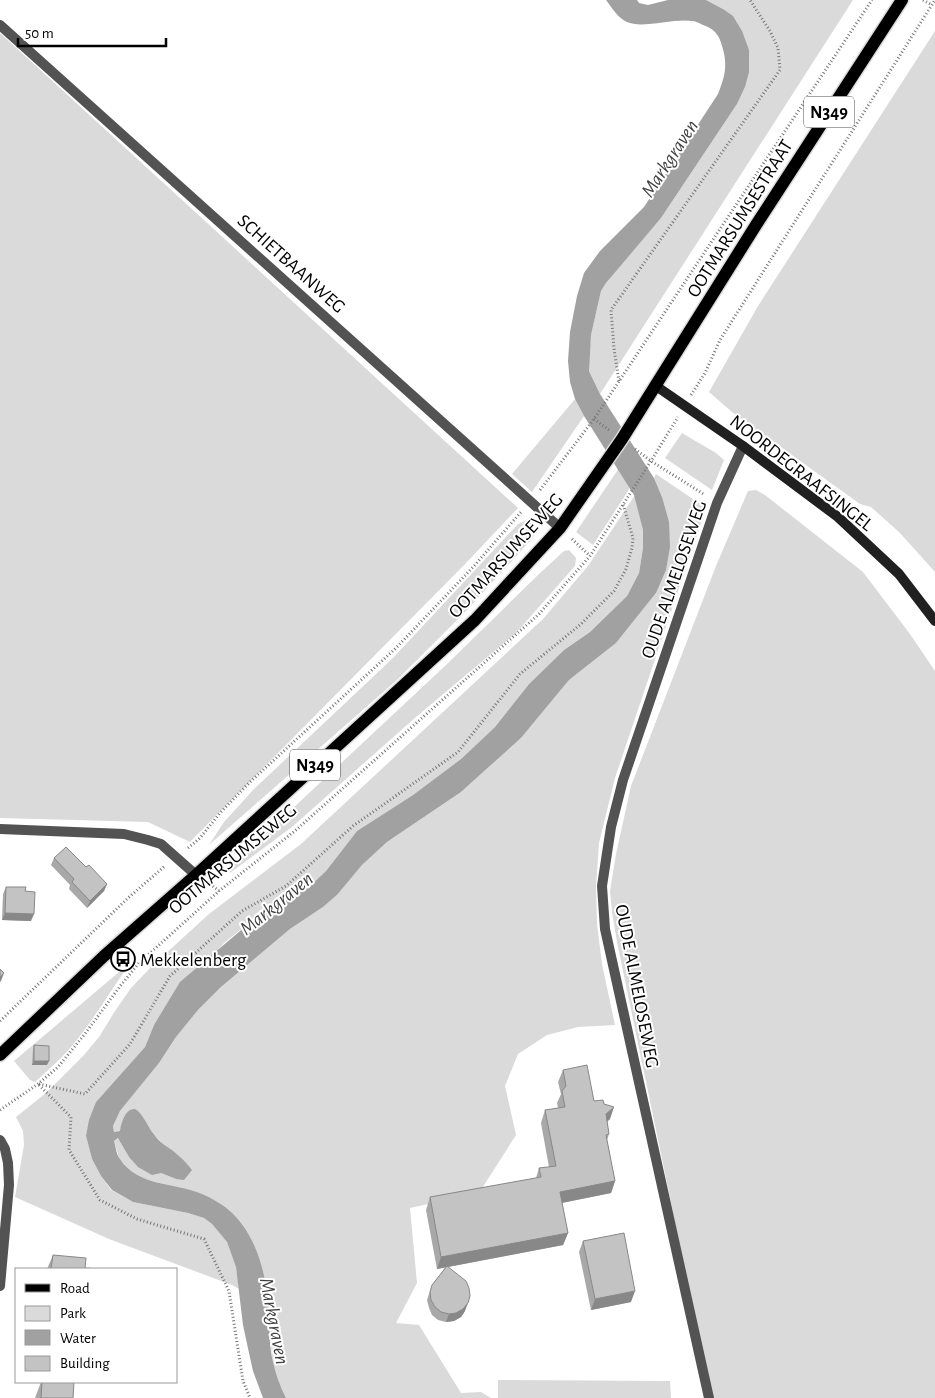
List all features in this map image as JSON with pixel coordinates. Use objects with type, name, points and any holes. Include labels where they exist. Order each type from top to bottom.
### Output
[{"type":"main road","name":"OOTMARSUMSESTRAAT","points":[[610,457],[756,225],[902,0]]},
{"type":"main road","name":"NOORDEGRAAFSINGEL","points":[[656,386],[743,446],[838,518],[899,574],[935,621]]},
{"type":"main road","name":"OOTMARSUMSEWEG","points":[[0,1055],[104,956],[196,875],[475,620],[560,528],[610,457]]},
{"type":"street","name":"SCHIETBAANWEG","points":[[0,25],[560,528]]},
{"type":"street","name":"OUDE ALMELOSEWEG","points":[[709,1398],[605,929],[602,886],[611,827],[623,780],[717,503],[743,446]]},
{"type":"street","points":[[0,829],[124,834],[161,844],[196,875]]},
{"type":"street","points":[[0,1140],[5,1149],[8,1163],[9,1185],[0,1286]]},
{"type":"path","points":[[619,381],[610,310],[780,70],[778,48],[750,0]]},
{"type":"path","name":"OOTMARSUMSESTRAAT","points":[[594,419],[872,0]]},
{"type":"path","points":[[923,0],[932,4]]},
{"type":"path","points":[[717,503],[651,461],[705,373],[720,340],[935,0]]},
{"type":"path","name":"OOTMARSUMSEWEG","points":[[0,1021],[128,898],[200,838],[220,813],[250,782],[396,648],[475,565],[531,502],[594,419]]},
{"type":"path","name":"OOTMARSUMSEWEG","points":[[0,1110],[38,1084],[58,1067],[139,963],[220,891],[296,830],[540,614],[590,556],[651,461]]},
{"type":"path","points":[[38,1084],[85,1094],[130,1044],[170,976],[242,911],[286,886],[354,826],[458,752],[520,674],[580,624],[614,591],[626,569],[632,548],[633,538],[623,504]]},
{"type":"path","points":[[560,528],[590,556]]},
{"type":"path","points":[[38,1084],[71,1117],[68,1150],[100,1200],[137,1219],[204,1239],[229,1291],[243,1382],[250,1398]]},
{"type":"green space","points":[[706,0],[853,0],[600,394],[589,371],[589,357],[591,335],[601,291],[624,260],[661,218],[737,104],[745,87],[723,9]]},
{"type":"green space","points":[[935,31],[935,572],[900,533],[871,507],[860,504],[732,412],[709,392],[758,306]]},
{"type":"green space","points":[[0,33],[518,508],[190,842],[148,822],[0,818]]},
{"type":"green space","points":[[575,399],[584,416],[532,492],[512,474]]},
{"type":"green space","points":[[682,433],[716,453],[724,460],[712,490],[665,458]]},
{"type":"green space","points":[[619,468],[630,488],[593,545],[576,532]]},
{"type":"green space","points":[[656,474],[706,508],[615,778],[599,843],[596,887],[597,924],[602,964],[615,1025],[578,1027],[547,1035],[518,1054],[505,1086],[516,1135],[479,1193],[410,1208],[417,1283],[396,1323],[419,1325],[461,1393],[481,1392],[491,1398],[286,1398],[272,1361],[269,1311],[201,1194],[141,1178],[127,1168],[119,1158],[114,1141],[119,1138],[129,1157],[176,1179],[178,1155],[163,1144],[150,1129],[122,1122],[120,1131],[114,1132],[113,1126],[120,1111],[159,1063],[176,1037],[198,1010],[221,987],[290,929],[323,907],[337,895],[362,865],[387,842],[461,792],[521,738],[569,680],[616,643],[656,593],[662,497],[654,478]]},
{"type":"green space","points":[[756,490],[765,495],[863,572],[910,634],[935,671],[935,1398],[710,1398],[617,942],[610,891],[631,786],[716,566],[748,491]]},
{"type":"green space","points":[[635,495],[643,530],[643,548],[639,573],[627,596],[590,632],[564,650],[529,684],[495,727],[461,759],[413,795],[357,831],[326,871],[309,887],[265,910],[224,943],[154,1025],[145,1047],[96,1102],[86,1136],[92,1159],[111,1190],[133,1202],[188,1213],[204,1218],[212,1224],[227,1242],[236,1266],[239,1289],[109,1239],[15,1197],[24,1145],[23,1131],[16,1117],[46,1093],[84,1055],[99,1037],[131,988],[152,966],[209,914],[301,844],[543,619],[588,566]]},
{"type":"green space","points":[[529,519],[536,533],[468,609],[397,680],[209,845],[224,822],[254,789],[393,658],[518,524]]},
{"type":"green space","points":[[569,550],[576,558],[575,566],[516,633],[416,717],[292,827],[230,873],[230,867],[445,666],[539,574],[564,551]]},
{"type":"green space","points":[[132,961],[71,1047],[35,1082],[30,1080],[14,1061]]},
{"type":"green space","points":[[498,1380],[670,1381],[671,1398],[498,1398]]},
{"type":"water","points":[[606,0],[637,0],[639,3],[648,5],[668,0],[706,0],[733,16],[742,31],[749,50],[749,72],[745,87],[737,104],[661,218],[606,283],[601,291],[591,335],[589,371],[600,394],[654,478],[669,522],[670,547],[666,570],[656,593],[616,643],[569,680],[521,738],[461,792],[387,842],[362,865],[337,895],[323,907],[290,929],[221,987],[198,1010],[176,1037],[159,1063],[120,1111],[113,1126],[114,1132],[120,1131],[122,1121],[128,1111],[137,1110],[156,1137],[192,1170],[184,1180],[161,1173],[152,1175],[138,1167],[129,1157],[118,1138],[114,1141],[117,1153],[128,1168],[136,1175],[146,1179],[191,1190],[209,1197],[231,1212],[248,1233],[263,1272],[268,1300],[272,1356],[280,1385],[286,1398],[263,1398],[253,1371],[243,1325],[236,1267],[227,1242],[212,1224],[204,1218],[133,1202],[112,1190],[101,1176],[92,1159],[86,1136],[89,1120],[96,1102],[145,1047],[154,1025],[180,982],[265,910],[309,887],[326,871],[357,831],[413,795],[461,759],[495,727],[529,684],[564,650],[590,632],[627,596],[639,573],[643,548],[643,530],[634,495],[575,399],[570,382],[568,361],[570,332],[577,296],[584,273],[600,251],[644,207],[718,94],[724,76],[725,59],[716,32],[707,27],[694,21],[685,20],[633,24],[621,18]]},
{"type":"building","points":[[66,847],[86,867],[89,865],[107,884],[90,901],[72,882],[74,879],[54,858]]},
{"type":"building","points":[[6,887],[26,887],[25,891],[35,892],[34,914],[5,913]]},
{"type":"building","points":[[0,969],[4,973],[0,977]]},
{"type":"building","points":[[34,1045],[49,1046],[49,1061],[34,1061]]},
{"type":"building","points":[[587,1065],[594,1101],[603,1100],[604,1104],[614,1107],[606,1114],[609,1134],[606,1135],[615,1181],[560,1192],[568,1233],[441,1257],[430,1197],[541,1177],[539,1168],[556,1166],[545,1110],[565,1107],[562,1091],[566,1086],[563,1070]]},
{"type":"building","points":[[624,1233],[635,1291],[595,1299],[583,1241]]},
{"type":"building","points":[[53,1255],[86,1258],[85,1268],[51,1268]]},
{"type":"building","points":[[447,1266],[466,1281],[470,1296],[468,1303],[463,1309],[449,1314],[441,1312],[435,1307],[431,1300],[430,1292],[432,1285]]},
{"type":"building","points":[[42,1383],[74,1383],[73,1398],[41,1398]]},
{"type":"place","name":"Mekkelenberg","points":[[123,959]]},
{"type":"water label","name":"Markgraven","points":[[669,158]]},
{"type":"water label","name":"Markgraven","points":[[276,903]]},
{"type":"water label","name":"Markgraven","points":[[275,1321]]}]
